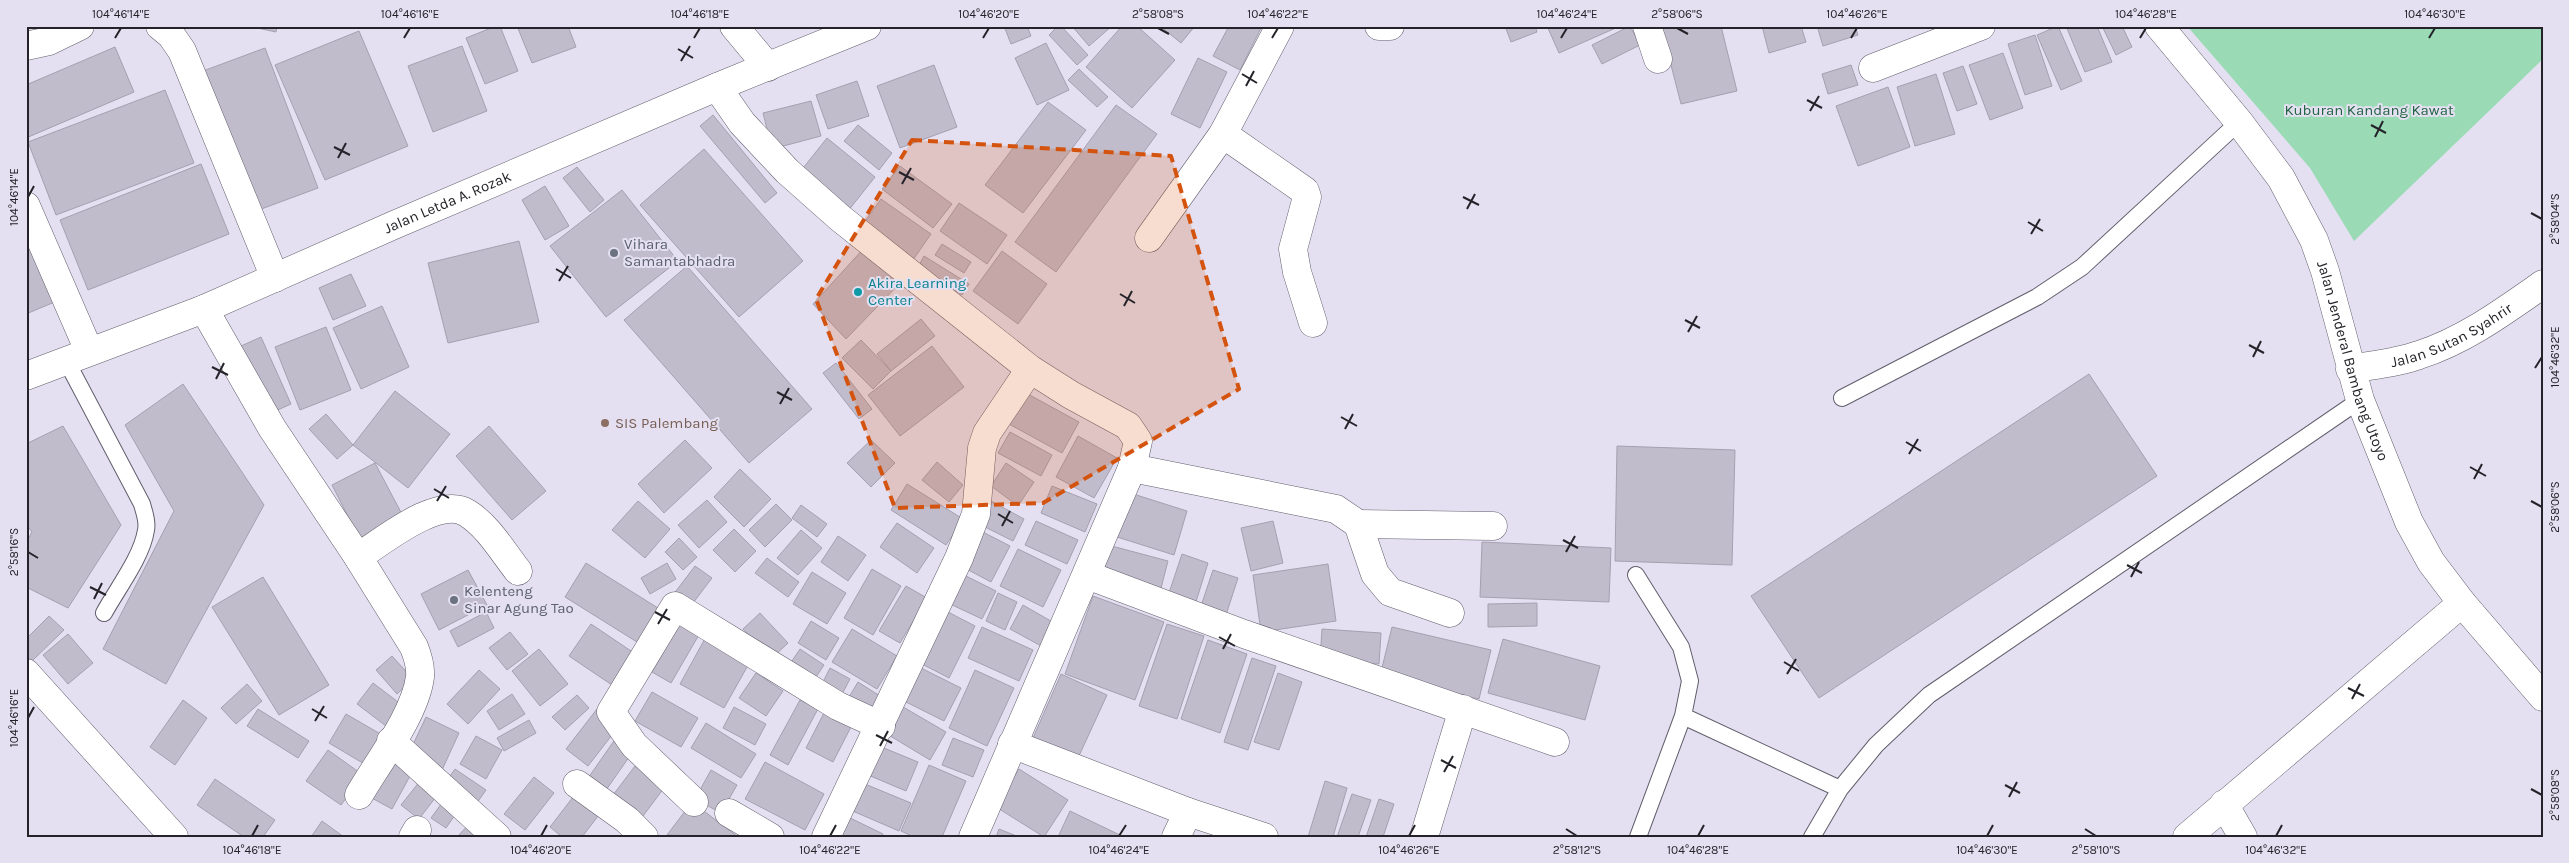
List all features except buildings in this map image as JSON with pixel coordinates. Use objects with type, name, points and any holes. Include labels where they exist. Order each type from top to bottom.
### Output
[{"type":"street","points":[[26,46],[49,41],[80,26]]},
{"type":"street","points":[[160,26],[171,35],[182,51],[275,278]]},
{"type":"street","name":"Jalan Letda A. Rozak","points":[[26,376],[204,309],[717,87],[867,26]]},
{"type":"street","points":[[1149,238],[1223,134],[1280,26]]},
{"type":"street","points":[[1379,26],[1390,26]]},
{"type":"street","points":[[1647,26],[1658,59]]},
{"type":"street","points":[[1873,68],[1982,26]]},
{"type":"street","name":"Jalan Jenderal Bambang Utoyo","points":[[2159,26],[2239,122],[2281,178],[2314,240],[2325,271],[2360,400],[2409,522],[2431,562],[2462,603],[2543,697]]},
{"type":"street","points":[[741,29],[768,67]]},
{"type":"street","points":[[717,87],[742,123],[787,172],[840,218],[1030,369],[1071,395],[1128,426],[1138,441],[1132,468],[973,837]]},
{"type":"street","points":[[1223,134],[1305,190],[1307,197],[1293,250],[1297,272],[1313,323]]},
{"type":"street","points":[[26,206],[78,357]]},
{"type":"street","name":"Jalan Sutan Syahrir","points":[[2350,368],[2385,364],[2418,355],[2454,340],[2488,322],[2543,284]]},
{"type":"street","points":[[204,309],[272,428],[358,557],[414,647],[420,662],[420,678],[409,713],[359,795]]},
{"type":"street","points":[[826,837],[881,726],[915,647],[959,558],[976,514],[982,448],[987,433],[1030,369]]},
{"type":"street","points":[[1132,468],[1336,509],[1358,524],[1493,526]]},
{"type":"street","points":[[358,557],[432,512],[450,508],[466,512],[479,523],[518,571]]},
{"type":"street","points":[[1358,524],[1375,574],[1390,592],[1450,613]]},
{"type":"street","points":[[1087,575],[1244,634],[1554,742]]},
{"type":"street","points":[[2187,837],[2462,603]]},
{"type":"street","points":[[694,802],[634,744],[611,712],[675,606],[838,706],[881,726]]},
{"type":"street","points":[[26,673],[174,837]]},
{"type":"street","points":[[1424,837],[1463,709]]},
{"type":"street","points":[[391,741],[497,837]]},
{"type":"street","points":[[1012,744],[1188,812],[1264,837]]},
{"type":"street","points":[[577,784],[626,820],[644,837]]},
{"type":"street","points":[[2224,804],[2243,837]]},
{"type":"street","points":[[1176,837],[1188,812]]},
{"type":"street","points":[[729,813],[770,837]]},
{"type":"lane","points":[[1842,398],[2037,296],[2082,267],[2239,122]]},
{"type":"lane","points":[[78,357],[142,504],[146,518],[147,529],[142,546],[104,613]]},
{"type":"lane","points":[[1812,837],[1840,789],[1876,745],[1929,695],[2360,400]]},
{"type":"lane","points":[[1636,575],[1681,647],[1690,681],[1683,716],[1638,837]]},
{"type":"lane","points":[[1683,716],[1840,789]]},
{"type":"highlighted area","points":[[912,140],[1171,156],[1239,389],[1043,503],[895,508],[816,299]]},
{"type":"green space","name":"Kuburan Kandang Kawat","points":[[2187,26],[2543,26],[2543,59],[2354,241],[2310,168]]},
{"type":"place","name":"Vihara Samantabhadra","points":[[614,253]]},
{"type":"place","name":"Akira Learning Center","points":[[858,292]]},
{"type":"place","name":"SIS Palembang","points":[[605,423]]},
{"type":"place","name":"Kelenteng Sinar Agung Tao","points":[[454,600]]}]
